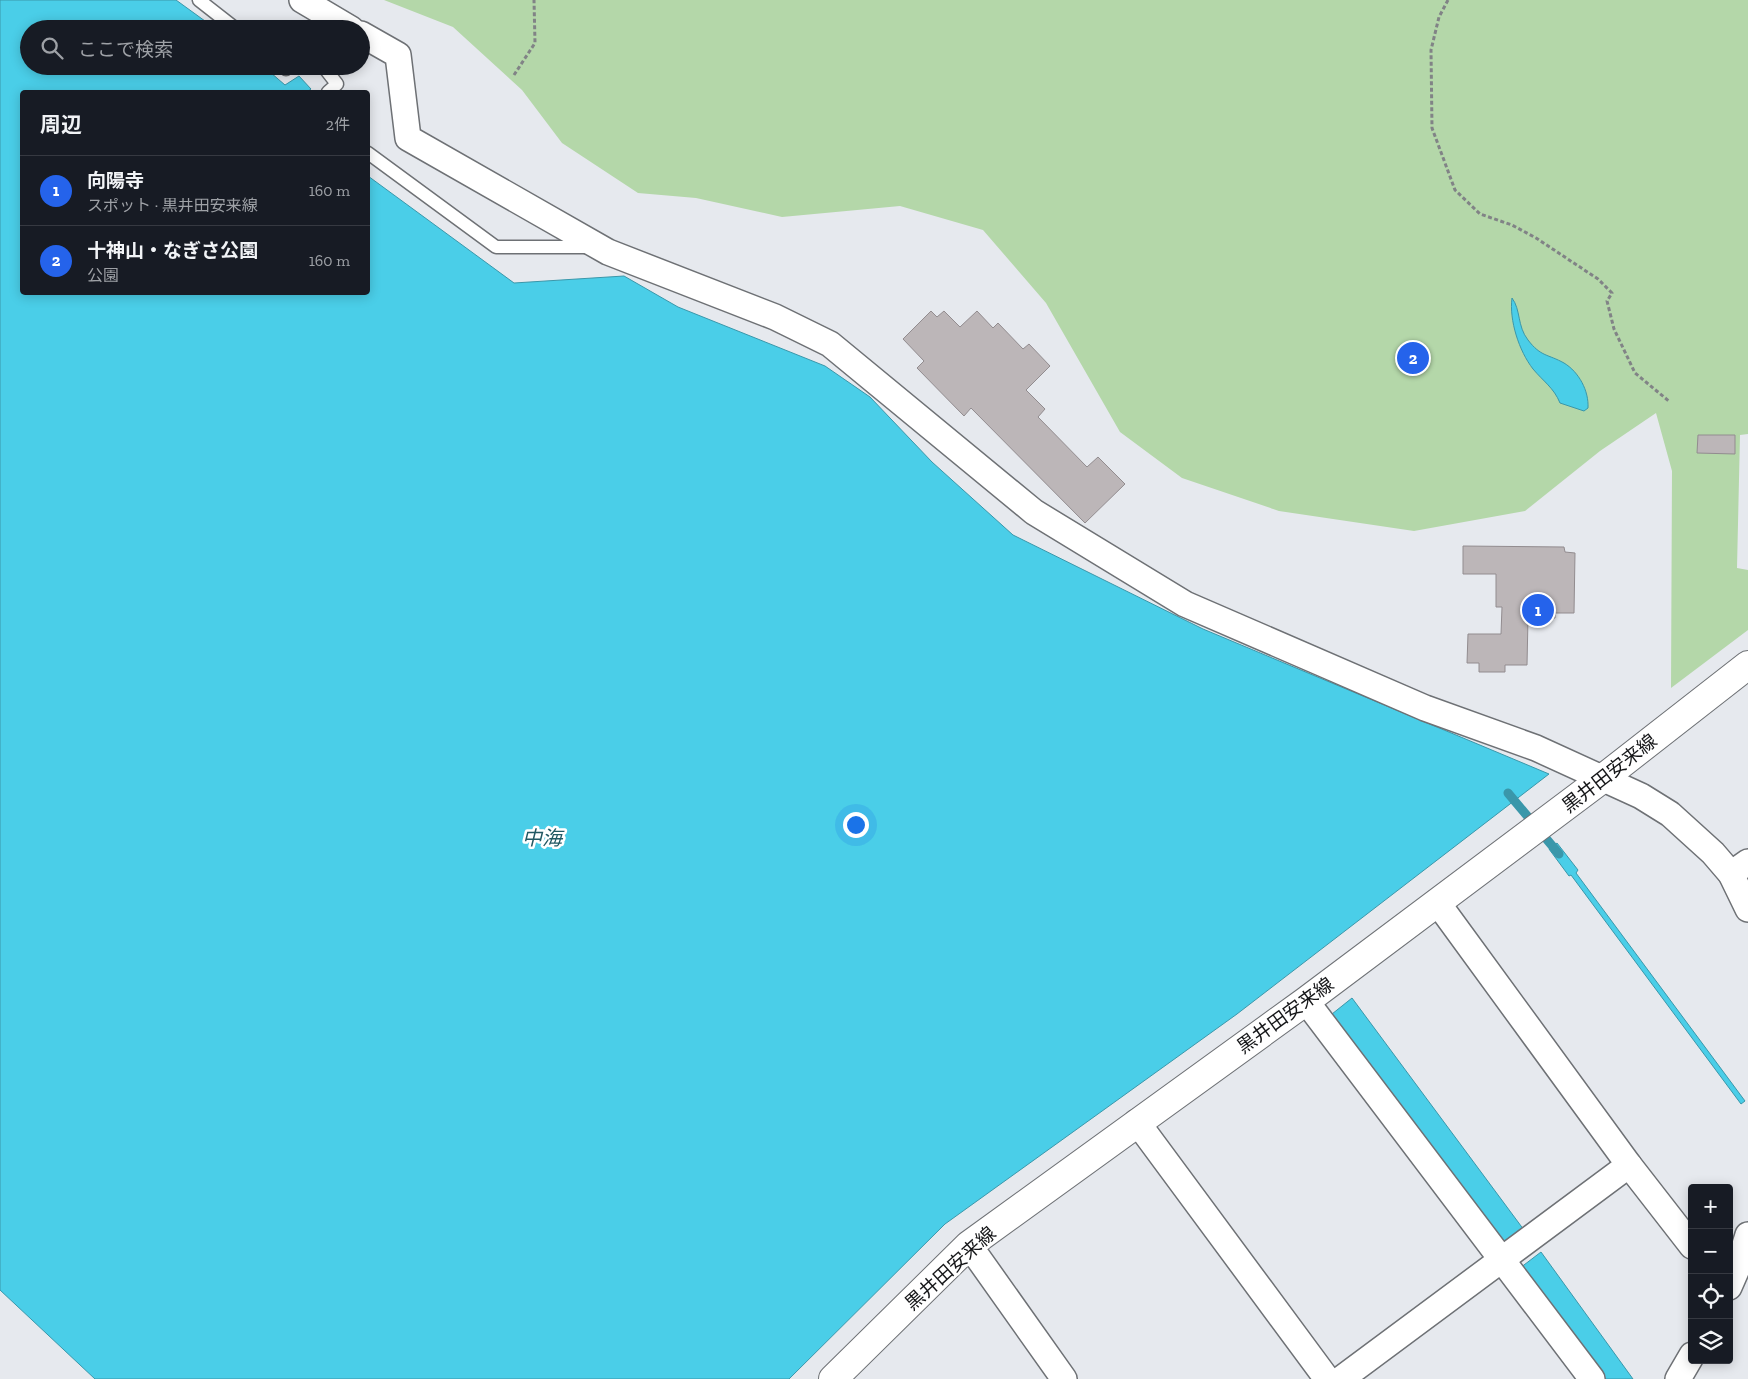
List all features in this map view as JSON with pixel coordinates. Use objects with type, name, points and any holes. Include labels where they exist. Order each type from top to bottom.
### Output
[{"type":"main road","name":"黒井田安来線","points":[[834,1379],[969,1245],[1306,1001],[1745,671]]},
{"type":"street","points":[[302,0],[336,20]]},
{"type":"street","points":[[370,39],[398,54],[408,138],[608,252],[775,317],[830,344],[1034,512],[1185,604],[1425,708],[1536,748],[1641,796],[1670,814],[1707,846],[1740,868],[1748,909]]},
{"type":"street","points":[[1437,902],[1629,1165],[1688,1241]]},
{"type":"street","points":[[1306,1001],[1504,1256],[1592,1379]]},
{"type":"street","points":[[1137,1122],[1327,1379]]},
{"type":"street","points":[[1341,1379],[1504,1256],[1629,1165]]},
{"type":"street","points":[[1733,1278],[1748,1235]]},
{"type":"street","points":[[969,1245],[1064,1379]]},
{"type":"street","points":[[1678,1379],[1688,1361]]},
{"type":"lane","points":[[199,0],[225,20]]},
{"type":"lane","points":[[330,75],[337,84],[330,90]]},
{"type":"lane","points":[[370,154],[496,247],[598,247],[608,252]]},
{"type":"path","points":[[514,75],[535,43],[534,0]]},
{"type":"path","points":[[1448,0],[1439,17],[1431,50],[1432,128],[1455,190],[1480,214],[1512,226],[1536,238],[1598,279],[1612,293],[1606,301],[1614,329],[1636,373],[1670,402]]},
{"type":"green space","points":[[384,0],[1748,0],[1748,434],[1740,435],[1737,568],[1748,570],[1748,630],[1671,688],[1672,471],[1656,413],[1600,451],[1525,511],[1414,531],[1279,511],[1182,478],[1120,432],[1046,303],[983,230],[900,206],[782,217],[696,198],[638,193],[562,143],[522,90],[453,27]]},
{"type":"water","name":"中海","points":[[0,0],[176,0],[204,20],[20,20],[20,75],[273,75],[285,85],[299,76],[311,89],[20,90],[20,295],[370,295],[370,177],[514,283],[624,276],[678,307],[825,366],[870,397],[932,462],[1013,535],[1203,629],[1549,774],[1237,1014],[945,1224],[789,1379],[95,1379],[0,1290]]},
{"type":"water","points":[[1512,298],[1517,308],[1522,329],[1528,340],[1541,352],[1564,363],[1574,371],[1582,383],[1588,402],[1588,408],[1584,411],[1560,403],[1551,389],[1528,362],[1516,335],[1511,307]]},
{"type":"water","points":[[1557,843],[1578,870],[1576,873],[1745,1101],[1741,1104],[1571,875],[1569,876],[1549,849]]},
{"type":"water","points":[[1352,998],[1524,1230],[1505,1245],[1332,1014]]},
{"type":"water","points":[[1541,1252],[1633,1379],[1604,1379],[1520,1268]]},
{"type":"building","points":[[931,311],[937,317],[944,311],[960,327],[977,311],[993,328],[998,323],[1023,349],[1029,344],[1050,366],[1026,390],[1045,409],[1038,417],[1087,467],[1098,457],[1125,484],[1085,523],[971,408],[964,416],[917,368],[924,361],[903,339]]},
{"type":"building","points":[[1698,435],[1735,435],[1735,454],[1697,453]]},
{"type":"building","points":[[1463,546],[1564,547],[1565,552],[1575,553],[1574,613],[1555,613],[1555,618],[1528,618],[1527,665],[1505,665],[1505,672],[1479,672],[1479,663],[1467,663],[1468,634],[1501,634],[1502,607],[1496,607],[1496,574],[1463,574]]},
{"type":"waterway","points":[[1508,793],[1559,854]]},
{"type":"place","name":"十神山・なぎさ公園","points":[[1413,358]]},
{"type":"place","name":"向陽寺","points":[[1538,610]]}]
